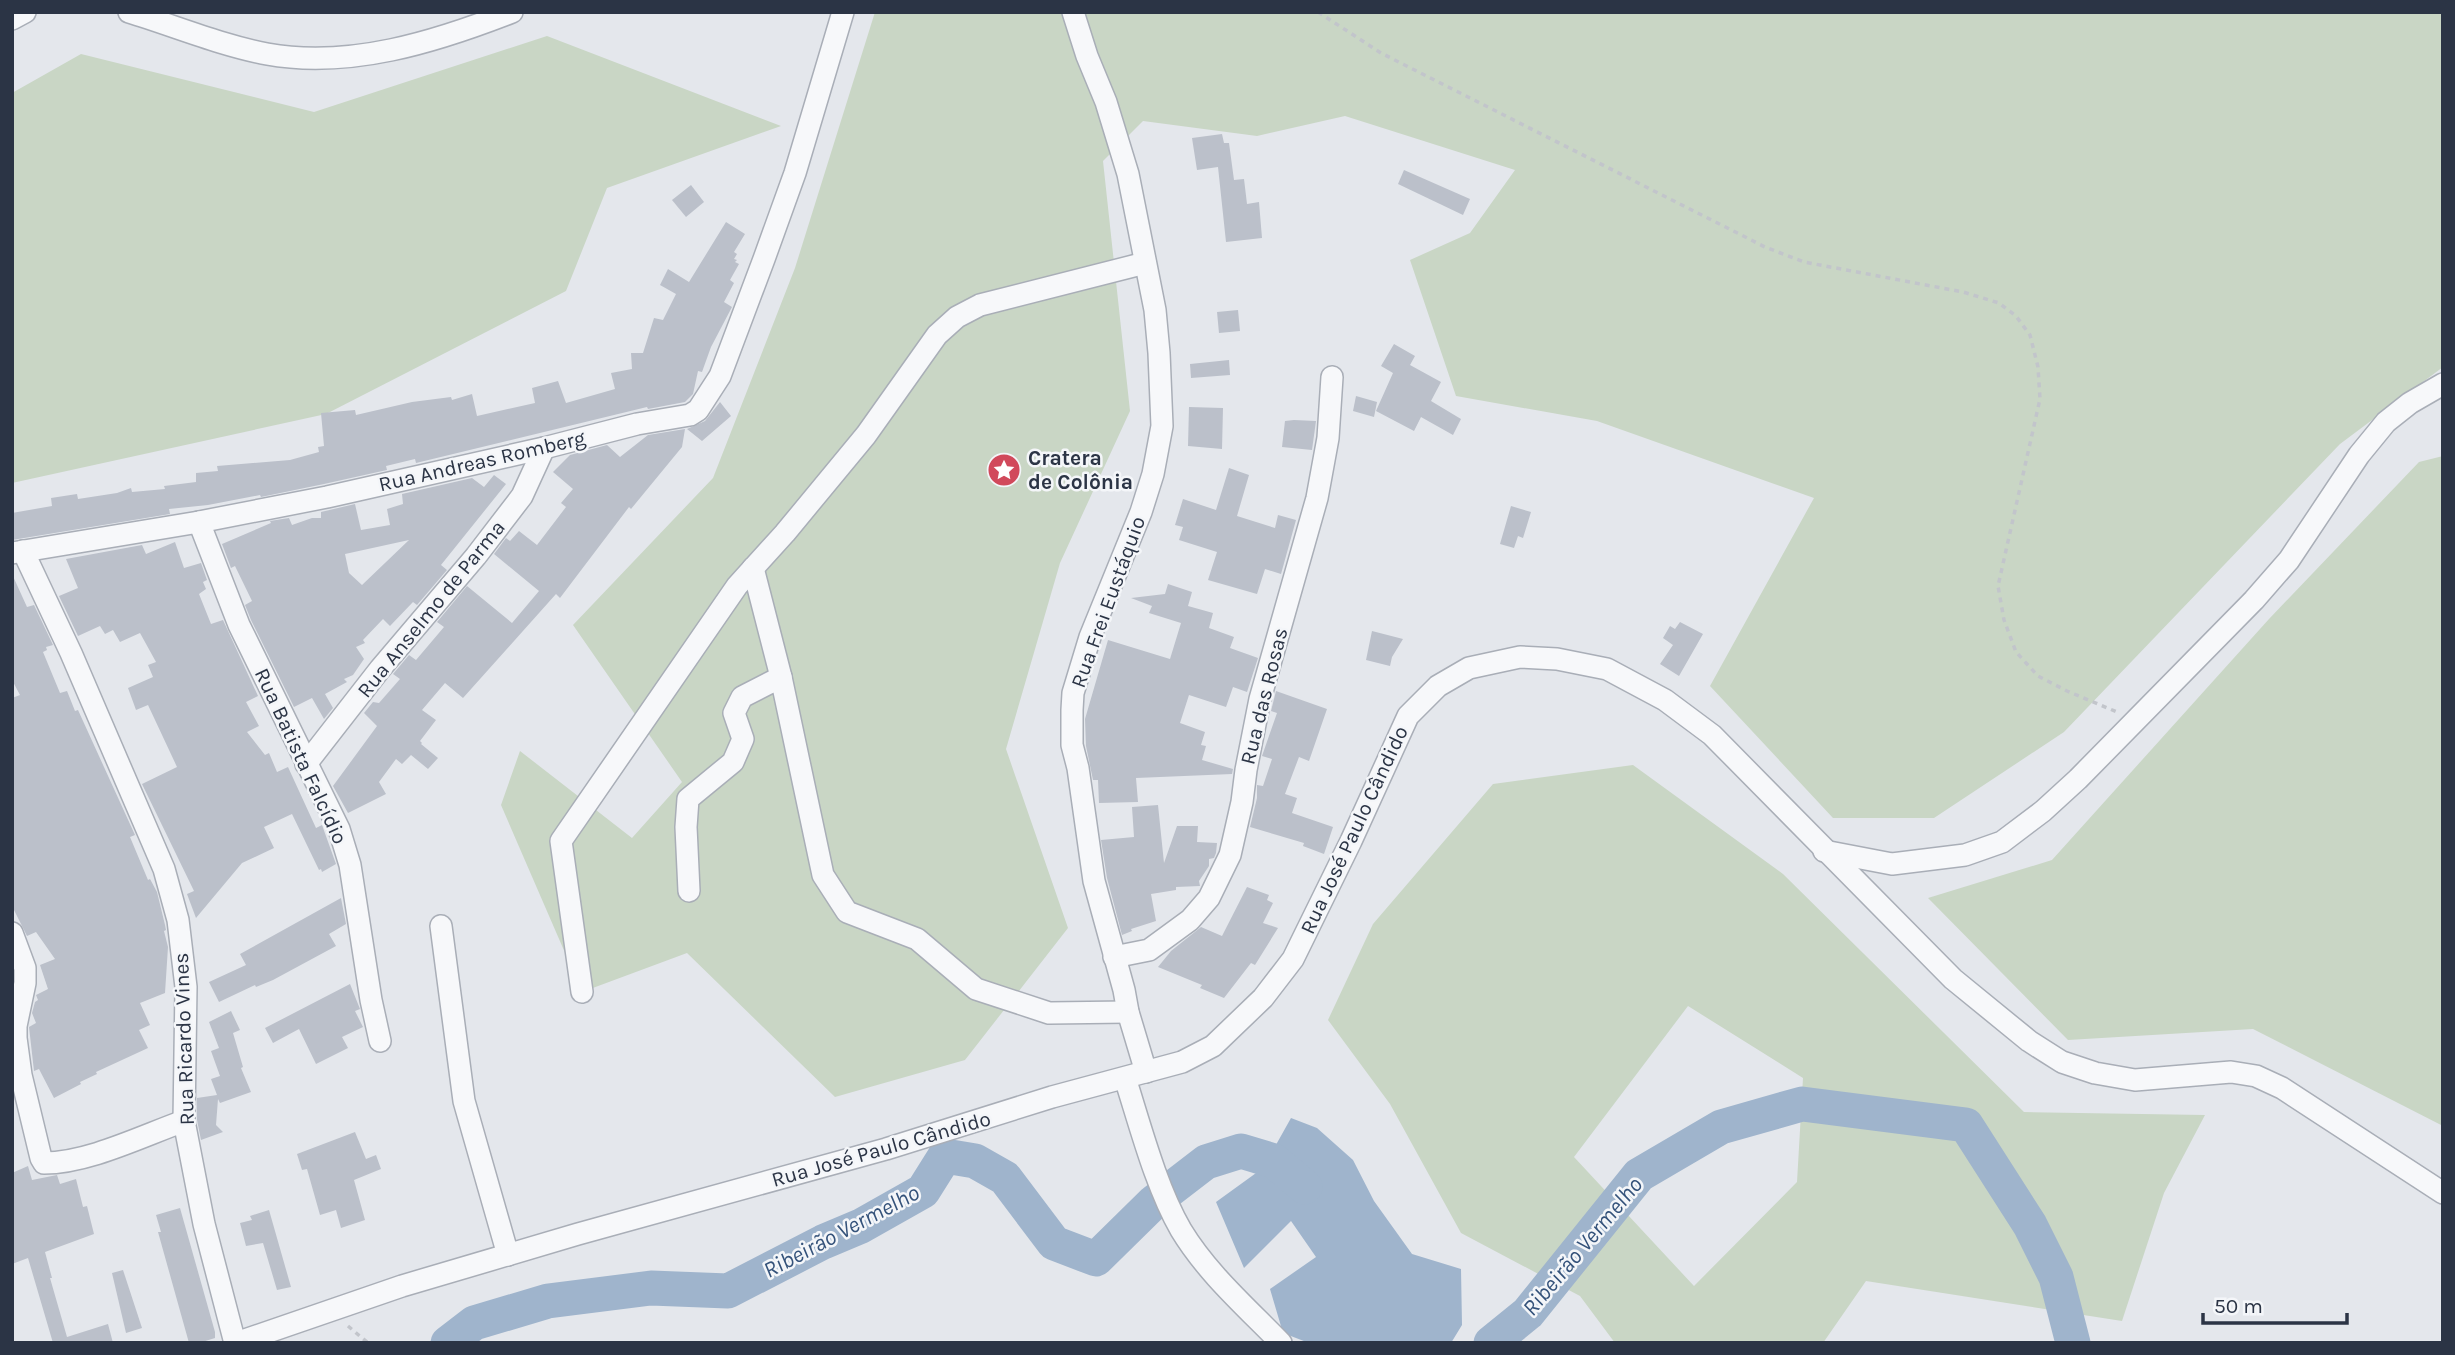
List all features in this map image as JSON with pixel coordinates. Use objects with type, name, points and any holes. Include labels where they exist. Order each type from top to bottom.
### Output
[{"type":"street","points":[[12,19],[26,12]]},
{"type":"street","points":[[129,12],[227,45],[298,58],[369,54],[399,48],[512,12]]},
{"type":"street","name":"Rua Andreas Romberg","points":[[18,552],[199,522],[327,497],[637,424],[691,415],[698,410],[720,376],[795,173],[844,12]]},
{"type":"street","name":"Rua Frei Eustáquio","points":[[1073,12],[1126,164],[1155,310],[1162,426],[1153,474],[1090,637],[1073,693],[1072,710],[1072,745],[1078,768],[1094,881],[1146,1072]]},
{"type":"street","points":[[582,992],[561,841],[737,586],[866,435],[937,335],[957,317],[980,305],[1145,263]]},
{"type":"street","name":"Rua das Rosas","points":[[1114,957],[1149,950],[1191,920],[1209,898],[1230,855],[1260,699],[1317,498],[1328,438],[1332,377]]},
{"type":"street","points":[[1824,850],[1892,864],[1965,855],[2002,842],[2043,811],[2078,779],[2254,600],[2289,560],[2359,455],[2386,422],[2410,402],[2443,384]]},
{"type":"street","name":"Rua Anselmo de Parma","points":[[306,764],[522,496],[544,448]]},
{"type":"street","name":"Rua Batista Falcídio","points":[[199,522],[239,625],[339,829],[350,865],[380,1041]]},
{"type":"street","name":"Rua Ricardo Vines","points":[[18,552],[71,653],[163,869],[178,920],[186,987],[184,1121],[204,1224],[235,1343]]},
{"type":"street","points":[[753,568],[781,677],[823,875],[847,912],[917,939],[976,989],[1049,1013],[1128,1012]]},
{"type":"street","name":"Rua José Paulo Cândido","points":[[235,1343],[402,1286],[886,1149],[1052,1097],[1182,1062],[1213,1046],[1263,998],[1293,959],[1408,716],[1438,687],[1469,668],[1520,657],[1557,659],[1607,669],[1665,700],[1712,735],[1952,979],[2029,1041],[2062,1062],[2095,1073],[2135,1080],[2231,1072],[2256,1076],[2282,1088],[2443,1193]]},
{"type":"street","points":[[689,891],[686,827],[688,799],[733,762],[743,739],[734,713],[742,697],[781,677]]},
{"type":"street","points":[[440,926],[464,1101],[508,1255]]},
{"type":"street","points":[[12,933],[25,968],[16,1038],[24,1087],[44,1163],[57,1163],[98,1152],[184,1121]]},
{"type":"street","points":[[1125,1078],[1174,1215],[1190,1242],[1217,1277],[1281,1343]]},
{"type":"path","points":[[1318,12],[1381,53],[1765,247],[1804,262],[1963,292],[1999,303],[2016,316],[2030,335],[2038,367],[2040,399],[1998,586],[2004,620],[2016,652],[2038,676],[2135,719]]},
{"type":"green space","points":[[875,12],[2443,12],[2443,367],[2340,444],[2064,732],[1934,818],[1833,818],[1710,686],[1814,498],[1597,421],[1456,396],[1410,260],[1470,233],[1515,170],[1345,116],[1257,136],[1143,121],[1103,161],[1130,411],[1060,563],[1006,749],[1068,928],[965,1060],[835,1097],[687,953],[582,992],[501,805],[520,751],[632,838],[682,782],[573,625],[713,478],[795,268]]},
{"type":"green space","points":[[547,36],[781,126],[607,188],[566,291],[326,414],[12,483],[12,93],[81,54],[314,112]]},
{"type":"green space","points":[[2443,456],[2443,1126],[2253,1029],[2068,1040],[1928,898],[2052,860],[2269,619],[2419,462]]},
{"type":"green space","points":[[1633,765],[1783,874],[2024,1112],[2205,1115],[2164,1193],[2122,1321],[1866,1281],[1823,1343],[1615,1343],[1580,1296],[1461,1233],[1390,1104],[1328,1020],[1373,924],[1493,784]],"holes":[[[1688,1006],[1803,1078],[1797,1182],[1694,1286],[1574,1157]]]},
{"type":"water","points":[[1291,1118],[1317,1128],[1353,1160],[1374,1201],[1412,1254],[1461,1269],[1462,1325],[1451,1343],[1309,1343],[1283,1333],[1270,1289],[1316,1257],[1291,1221],[1244,1268],[1216,1202],[1263,1168]]},
{"type":"building","points":[[1222,134],[1224,143],[1229,143],[1234,180],[1244,179],[1247,204],[1259,202],[1262,238],[1226,242],[1218,167],[1197,170],[1192,138]]},
{"type":"building","points":[[1404,170],[1470,199],[1463,215],[1398,184]]},
{"type":"building","points":[[691,185],[704,202],[686,217],[672,200]]},
{"type":"building","points":[[726,222],[745,234],[734,252],[737,254],[735,262],[739,264],[730,280],[734,283],[724,302],[732,307],[711,347],[702,372],[698,371],[693,394],[685,402],[648,409],[647,407],[416,463],[415,459],[386,466],[387,470],[261,497],[260,495],[169,509],[170,514],[12,540],[12,513],[52,506],[51,498],[77,494],[78,499],[131,488],[132,492],[165,489],[164,486],[196,482],[196,473],[218,471],[217,466],[290,460],[319,452],[318,447],[324,446],[321,413],[355,410],[356,415],[412,402],[451,397],[452,400],[472,394],[477,416],[535,403],[532,388],[558,381],[566,403],[615,389],[611,373],[632,369],[631,353],[643,353],[654,318],[663,320],[676,294],[660,285],[668,269],[689,282]]},
{"type":"building","points":[[1238,310],[1240,331],[1219,333],[1217,312]]},
{"type":"building","points":[[1394,344],[1415,356],[1410,365],[1441,382],[1431,401],[1461,419],[1453,435],[1421,417],[1414,431],[1376,411],[1393,373],[1381,366]]},
{"type":"building","points":[[1229,360],[1230,375],[1191,378],[1190,364]]},
{"type":"building","points":[[1356,396],[1377,402],[1374,417],[1353,411]]},
{"type":"building","points":[[720,402],[731,416],[702,441],[687,429],[705,421]]},
{"type":"building","points":[[1189,407],[1223,408],[1222,449],[1188,446]]},
{"type":"building","points":[[1285,421],[1316,421],[1312,450],[1282,447]]},
{"type":"building","points":[[685,429],[682,447],[631,509],[629,507],[560,598],[556,594],[463,698],[445,683],[422,710],[436,720],[420,741],[421,744],[438,758],[428,769],[411,755],[402,764],[396,759],[379,782],[386,794],[348,813],[333,786],[377,726],[364,713],[373,702],[379,703],[400,679],[393,674],[409,655],[416,660],[444,627],[437,622],[467,586],[512,623],[539,591],[494,554],[506,538],[510,541],[519,531],[537,545],[566,507],[561,503],[573,489],[553,472],[570,455],[607,445],[620,457],[648,435]]},
{"type":"building","points":[[1229,468],[1249,475],[1237,516],[1275,528],[1278,515],[1296,520],[1281,574],[1265,569],[1257,594],[1208,580],[1217,552],[1179,540],[1183,527],[1175,525],[1183,499],[1216,510]]},
{"type":"building","points":[[494,475],[506,484],[441,565],[447,570],[417,605],[413,602],[390,626],[383,619],[363,640],[365,643],[356,647],[364,659],[353,675],[344,679],[347,682],[325,694],[333,708],[324,719],[312,698],[294,707],[245,605],[252,601],[235,566],[231,568],[222,544],[271,523],[270,521],[289,518],[292,525],[312,518],[321,518],[321,512],[355,504],[361,530],[390,525],[387,509],[403,504],[402,494],[472,478],[484,487]],"holes":[[[409,540],[362,585],[349,573],[345,554]]]},
{"type":"building","points":[[1511,506],[1531,512],[1523,538],[1518,536],[1514,548],[1500,544]]},
{"type":"building","points":[[175,542],[184,568],[201,563],[207,580],[203,582],[206,589],[199,594],[211,624],[223,620],[258,696],[246,702],[259,726],[247,732],[265,755],[269,753],[277,772],[288,767],[316,828],[322,825],[336,864],[322,872],[319,870],[292,814],[264,827],[274,848],[242,863],[196,918],[187,894],[194,891],[142,784],[177,767],[148,705],[136,710],[128,688],[153,677],[148,665],[156,662],[140,633],[120,642],[113,630],[105,634],[100,626],[78,636],[59,596],[78,588],[66,559],[142,545],[146,554]]},
{"type":"building","points":[[12,574],[27,607],[34,605],[53,645],[46,647],[47,650],[43,652],[60,693],[67,691],[75,711],[78,710],[135,835],[130,837],[148,880],[150,879],[157,892],[168,947],[165,993],[140,1003],[150,1025],[139,1030],[148,1048],[96,1072],[97,1074],[80,1082],[81,1084],[54,1098],[39,1069],[34,1071],[29,1027],[36,1023],[32,1013],[38,1000],[36,995],[48,989],[40,965],[55,959],[36,932],[27,936],[12,906],[12,698],[20,695],[12,680]]},
{"type":"building","points":[[1168,584],[1192,592],[1188,606],[1213,613],[1209,628],[1234,637],[1230,648],[1258,658],[1247,692],[1233,687],[1226,707],[1189,695],[1180,723],[1205,732],[1201,745],[1206,746],[1202,760],[1233,769],[1232,774],[1136,778],[1138,802],[1099,803],[1098,780],[1093,780],[1086,746],[1085,719],[1108,640],[1170,659],[1181,623],[1149,613],[1152,606],[1131,598],[1165,594]]},
{"type":"building","points":[[1680,622],[1703,634],[1679,676],[1660,664],[1673,645],[1663,638],[1670,626],[1675,629]]},
{"type":"building","points":[[1372,631],[1403,639],[1392,657],[1390,666],[1366,660]]},
{"type":"building","points":[[1276,691],[1327,709],[1309,761],[1299,757],[1285,794],[1297,798],[1292,813],[1333,827],[1324,854],[1303,846],[1304,843],[1250,827],[1257,798],[1257,785],[1263,786],[1272,759],[1262,756],[1277,713],[1271,711]]},
{"type":"building","points":[[1158,805],[1164,863],[1177,826],[1198,826],[1197,842],[1217,843],[1216,853],[1214,858],[1209,859],[1209,866],[1199,881],[1200,886],[1176,887],[1176,890],[1151,894],[1156,921],[1131,929],[1132,931],[1122,935],[1107,878],[1101,840],[1134,837],[1132,807]]},
{"type":"building","points":[[1247,887],[1269,895],[1267,900],[1273,903],[1263,923],[1278,928],[1255,965],[1251,963],[1224,998],[1200,988],[1202,985],[1158,967],[1171,951],[1201,927],[1222,936]]},
{"type":"building","points":[[341,898],[346,924],[329,934],[336,946],[273,980],[256,987],[255,985],[219,1002],[209,982],[246,965],[240,954]]},
{"type":"building","points":[[350,984],[360,1009],[355,1011],[363,1027],[342,1037],[348,1048],[316,1064],[299,1029],[273,1043],[265,1028]]},
{"type":"building","points":[[231,1011],[240,1030],[233,1033],[243,1067],[241,1068],[251,1092],[220,1103],[218,1099],[216,1125],[223,1132],[201,1140],[197,1098],[217,1095],[211,1079],[220,1076],[211,1051],[219,1048],[209,1022]]},
{"type":"building","points":[[355,1132],[366,1159],[376,1155],[381,1169],[354,1180],[365,1220],[341,1228],[336,1210],[320,1215],[307,1169],[302,1170],[297,1154]]},
{"type":"building","points":[[28,1166],[32,1180],[57,1175],[60,1184],[76,1179],[94,1234],[45,1252],[67,1337],[108,1324],[113,1343],[53,1343],[28,1258],[12,1264],[12,1173]]},
{"type":"building","points":[[180,1208],[215,1332],[215,1338],[199,1343],[189,1343],[158,1232],[161,1232],[156,1215]]},
{"type":"building","points":[[269,1210],[291,1287],[277,1290],[263,1243],[246,1246],[240,1223],[252,1220],[250,1216]]},
{"type":"building","points":[[123,1270],[142,1328],[126,1333],[112,1273]]},
{"type":"waterway","name":"Ribeirão Vermelho","points":[[1491,1343],[1528,1313],[1639,1175],[1721,1127],[1802,1104],[1966,1125],[2030,1225],[2056,1277],[2073,1343]]},
{"type":"waterway","name":"Ribeirão Vermelho","points":[[448,1343],[474,1323],[548,1301],[651,1288],[728,1291],[823,1242],[861,1226],[923,1191],[945,1156],[975,1161],[1005,1178],[1054,1243],[1096,1259],[1154,1202],[1206,1162],[1241,1151],[1274,1161],[1305,1187]]},
{"type":"place","name":"Cratera de Colônia","points":[[1004,470]]}]
